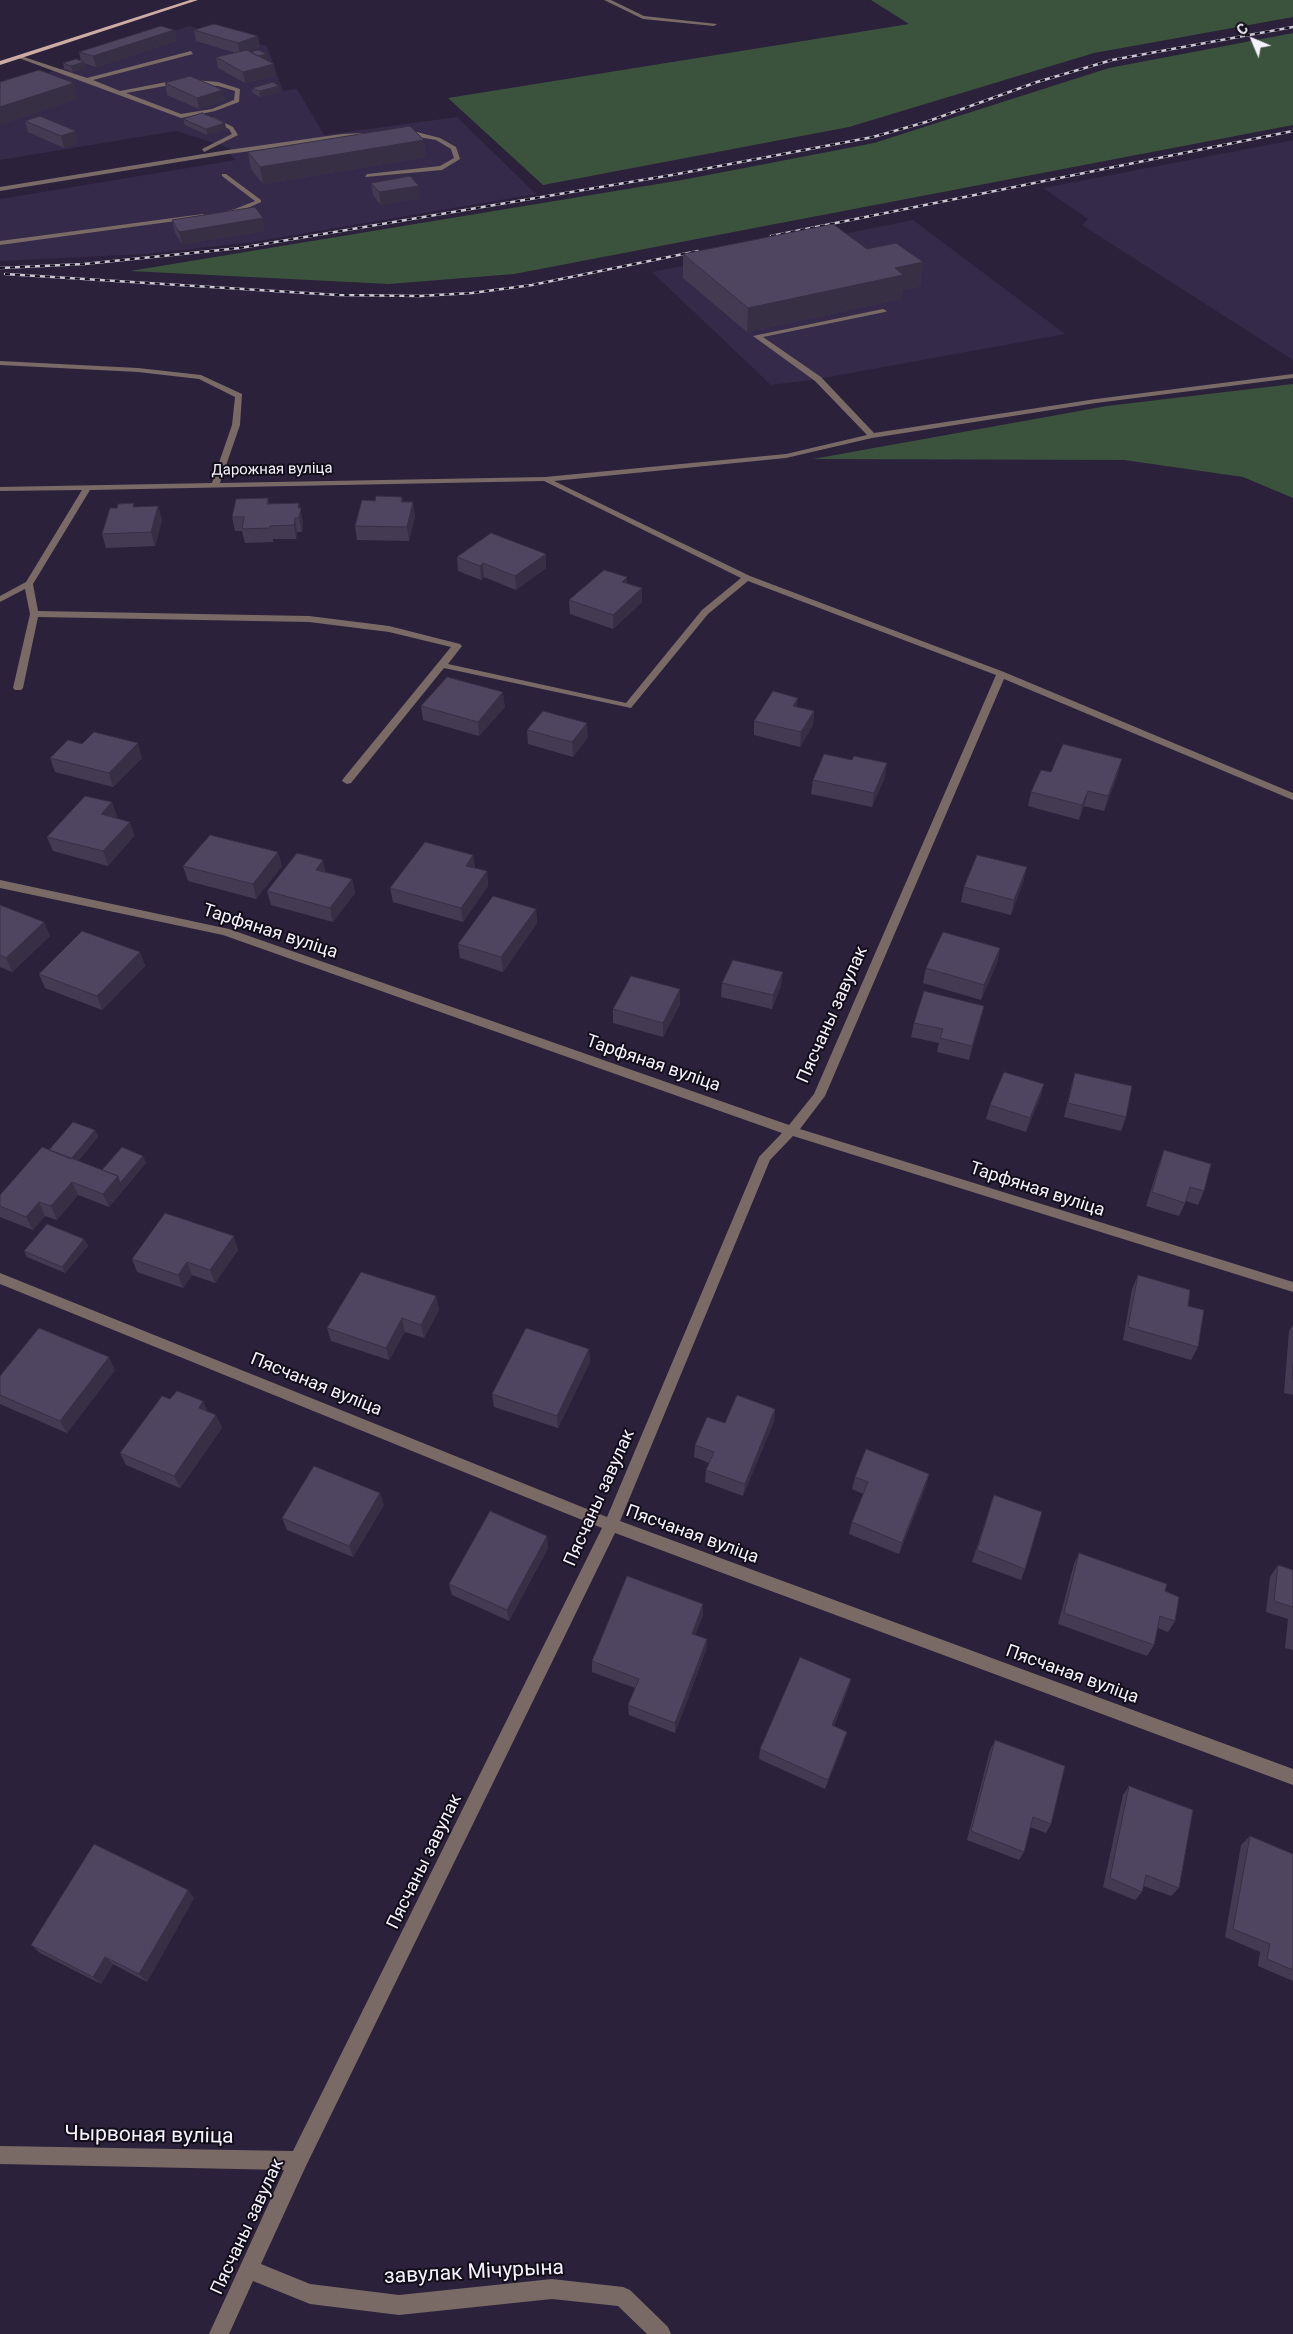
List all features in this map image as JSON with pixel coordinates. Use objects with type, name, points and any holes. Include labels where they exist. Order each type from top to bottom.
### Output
[{"type":"main road","points":[[0,63],[195,0]]},
{"type":"street","points":[[607,0],[644,17],[714,24]]},
{"type":"street","points":[[87,80],[191,53]]},
{"type":"street","points":[[19,57],[120,92],[181,116],[213,110],[237,101],[238,90],[218,84],[182,81],[120,92]]},
{"type":"street","points":[[176,160],[219,145],[235,135],[231,128],[211,118]]},
{"type":"street","points":[[367,176],[442,168],[456,160],[454,148],[438,139],[413,134],[396,134]]},
{"type":"street","points":[[0,189],[176,160],[342,136],[369,135]]},
{"type":"street","points":[[217,214],[237,211],[259,201],[224,175]]},
{"type":"street","points":[[0,243],[207,215]]},
{"type":"street","points":[[872,436],[818,380],[757,336],[883,311]]},
{"type":"street","points":[[0,363],[138,370],[201,376],[239,396],[236,425],[215,485]]},
{"type":"street","name":"Дарожная вуліца","points":[[0,489],[545,479],[786,456],[872,436],[1096,401],[1293,376]]},
{"type":"street","points":[[545,479],[747,578],[1001,674],[1293,798]]},
{"type":"street","points":[[0,600],[29,584],[88,487]]},
{"type":"street","points":[[442,665],[628,706],[705,612],[747,578]]},
{"type":"street","points":[[18,688],[34,614],[29,584]]},
{"type":"street","points":[[34,614],[309,619],[390,629],[457,646],[347,781]]},
{"type":"street","name":"Пясчаны завулак","points":[[219,2334],[298,2161],[611,1525],[765,1157],[791,1131],[819,1096],[1001,674]]},
{"type":"street","name":"Тарфяная вуліца","points":[[0,884],[225,932],[791,1131],[1293,1288]]},
{"type":"street","name":"Пясчаная вуліца","points":[[0,1278],[611,1525],[1293,1777]]},
{"type":"street","name":"Чырвоная вуліца","points":[[0,2156],[298,2161]]},
{"type":"street","name":"завулак Мічурына","points":[[249,2269],[310,2294],[399,2304],[552,2289],[623,2297],[661,2334]]},
{"type":"shaded area","points":[[189,26],[267,46],[283,91],[297,89],[324,135],[457,117],[536,194],[253,242],[146,254],[0,261],[0,199],[236,160],[228,152],[230,148],[176,131],[0,160],[0,89]]},
{"type":"shaded area","points":[[1293,140],[1293,360],[1082,225],[1088,219],[1043,188]]},
{"type":"shaded area","points":[[913,220],[1065,334],[818,379],[771,385],[652,272]]},
{"type":"green space","points":[[871,0],[1293,0],[1293,17],[1094,53],[849,127],[543,185],[448,98],[909,24]]},
{"type":"green space","points":[[1293,33],[1293,125],[514,274],[389,284],[130,271],[682,180],[874,143],[1109,68]]},
{"type":"green space","points":[[1293,384],[1293,498],[1243,477],[1124,460],[813,459],[1107,406]]},
{"type":"building","points":[[214,24],[258,36],[238,43],[194,30]]},
{"type":"building","points":[[161,26],[174,30],[93,56],[79,52]]},
{"type":"building","points":[[247,50],[274,64],[243,72],[216,57]]},
{"type":"building","points":[[258,50],[267,54],[258,56],[250,52]]},
{"type":"building","points":[[76,59],[84,62],[71,66],[63,63]]},
{"type":"building","points":[[39,70],[74,83],[0,107],[0,82]]},
{"type":"building","points":[[190,76],[223,90],[197,98],[165,83]]},
{"type":"building","points":[[273,82],[279,86],[259,91],[252,88]]},
{"type":"building","points":[[202,113],[225,123],[206,129],[183,119]]},
{"type":"building","points":[[40,116],[76,131],[61,136],[25,121]]},
{"type":"building","points":[[410,126],[424,140],[260,167],[248,152]]},
{"type":"building","points":[[410,176],[419,186],[379,192],[371,183]]},
{"type":"building","points":[[255,207],[263,218],[179,232],[172,220]]},
{"type":"building","points":[[833,224],[867,249],[896,243],[923,262],[895,268],[903,275],[748,308],[683,254]]},
{"type":"building","points":[[376,496],[402,497],[401,502],[413,502],[407,527],[355,526],[362,500],[375,501]]},
{"type":"building","points":[[268,498],[267,504],[299,503],[298,508],[301,508],[299,518],[295,518],[294,525],[242,529],[244,517],[232,517],[236,499]]},
{"type":"building","points":[[134,503],[133,507],[158,506],[151,532],[102,534],[110,508],[117,508],[118,504]]},
{"type":"building","points":[[491,533],[546,554],[515,576],[483,563],[480,566],[457,557]]},
{"type":"building","points":[[604,570],[627,577],[622,582],[642,588],[613,615],[569,600]]},
{"type":"building","points":[[447,677],[503,692],[478,722],[421,706]]},
{"type":"building","points":[[773,691],[798,698],[793,706],[814,711],[801,732],[754,721]]},
{"type":"building","points":[[543,711],[587,723],[572,742],[527,730]]},
{"type":"building","points":[[94,732],[138,743],[109,773],[50,758],[68,740],[82,744]]},
{"type":"building","points":[[1063,744],[1122,759],[1108,796],[1088,791],[1082,805],[1031,792],[1041,770],[1051,772]]},
{"type":"building","points":[[824,754],[852,760],[854,756],[887,763],[874,793],[813,780]]},
{"type":"building","points":[[85,796],[112,802],[101,814],[130,822],[103,851],[47,837]]},
{"type":"building","points":[[210,835],[278,852],[253,884],[183,866]]},
{"type":"building","points":[[425,842],[473,855],[466,866],[487,871],[461,908],[390,888]]},
{"type":"building","points":[[297,853],[323,860],[316,870],[352,879],[330,908],[267,891]]},
{"type":"building","points":[[977,855],[1027,867],[1014,900],[964,887]]},
{"type":"building","points":[[493,896],[536,909],[501,957],[458,944]]},
{"type":"building","points":[[0,905],[44,922],[6,958],[0,955]]},
{"type":"building","points":[[82,931],[140,952],[97,996],[39,974]]},
{"type":"building","points":[[943,932],[1000,948],[984,985],[926,968]]},
{"type":"building","points":[[733,960],[783,972],[773,995],[722,983]]},
{"type":"building","points":[[631,976],[680,989],[663,1023],[613,1009]]},
{"type":"building","points":[[924,991],[984,1006],[972,1046],[940,1038],[943,1029],[914,1023]]},
{"type":"building","points":[[1004,1072],[1044,1084],[1030,1118],[990,1105]]},
{"type":"building","points":[[1075,1073],[1132,1086],[1126,1117],[1068,1103]]},
{"type":"building","points":[[73,1122],[95,1130],[71,1159],[49,1150]]},
{"type":"building","points":[[42,1147],[118,1176],[103,1194],[72,1182],[51,1206],[39,1202],[26,1217],[0,1206],[0,1195]]},
{"type":"building","points":[[122,1147],[143,1156],[120,1183],[118,1176],[102,1170]]},
{"type":"building","points":[[1164,1150],[1211,1164],[1204,1191],[1190,1187],[1185,1203],[1152,1192]]},
{"type":"building","points":[[165,1213],[234,1236],[210,1270],[187,1262],[178,1275],[132,1259]]},
{"type":"building","points":[[47,1224],[84,1239],[62,1267],[24,1251]]},
{"type":"building","points":[[361,1272],[436,1296],[421,1325],[402,1318],[386,1348],[327,1328]]},
{"type":"building","points":[[1138,1275],[1190,1290],[1188,1306],[1204,1310],[1198,1347],[1128,1327]]},
{"type":"building","points":[[39,1328],[109,1357],[60,1421],[0,1395],[0,1376]]},
{"type":"building","points":[[526,1328],[589,1349],[557,1416],[492,1394]]},
{"type":"building","points":[[177,1391],[203,1401],[199,1408],[216,1415],[174,1476],[120,1453],[162,1396],[170,1399]]},
{"type":"building","points":[[737,1395],[775,1409],[745,1484],[706,1470],[714,1452],[695,1445],[707,1417],[725,1423]]},
{"type":"building","points":[[866,1449],[929,1474],[902,1543],[852,1522],[868,1482],[855,1477]]},
{"type":"building","points":[[314,1466],[380,1493],[349,1546],[282,1518]]},
{"type":"building","points":[[994,1495],[1042,1512],[1025,1569],[977,1550]]},
{"type":"building","points":[[490,1511],[547,1536],[507,1610],[449,1584]]},
{"type":"building","points":[[1079,1553],[1167,1584],[1165,1591],[1179,1597],[1175,1621],[1160,1616],[1154,1645],[1064,1613]]},
{"type":"building","points":[[1278,1565],[1293,1570],[1293,1607],[1274,1601]]},
{"type":"building","points":[[627,1576],[703,1604],[692,1634],[707,1639],[675,1723],[628,1705],[639,1679],[592,1661]]},
{"type":"building","points":[[800,1657],[851,1679],[832,1725],[847,1732],[828,1780],[760,1749]]},
{"type":"building","points":[[995,1740],[1065,1766],[1051,1824],[1033,1817],[1024,1852],[971,1831]]},
{"type":"building","points":[[1129,1786],[1193,1810],[1179,1888],[1146,1875],[1142,1892],[1110,1878]]},
{"type":"building","points":[[1250,1836],[1293,1854],[1293,1970],[1267,1959],[1270,1944],[1233,1929]]},
{"type":"building","points":[[94,1844],[188,1890],[139,1974],[105,1957],[93,1977],[31,1945]]},
{"type":"railway","points":[[0,268],[84,264],[240,248],[672,175],[873,137],[926,122],[1037,82],[1112,60],[1293,27]]},
{"type":"railway","points":[[771,236],[1293,131]]},
{"type":"railway","points":[[5,274],[338,295],[420,296],[472,293],[532,285],[698,251]]}]
